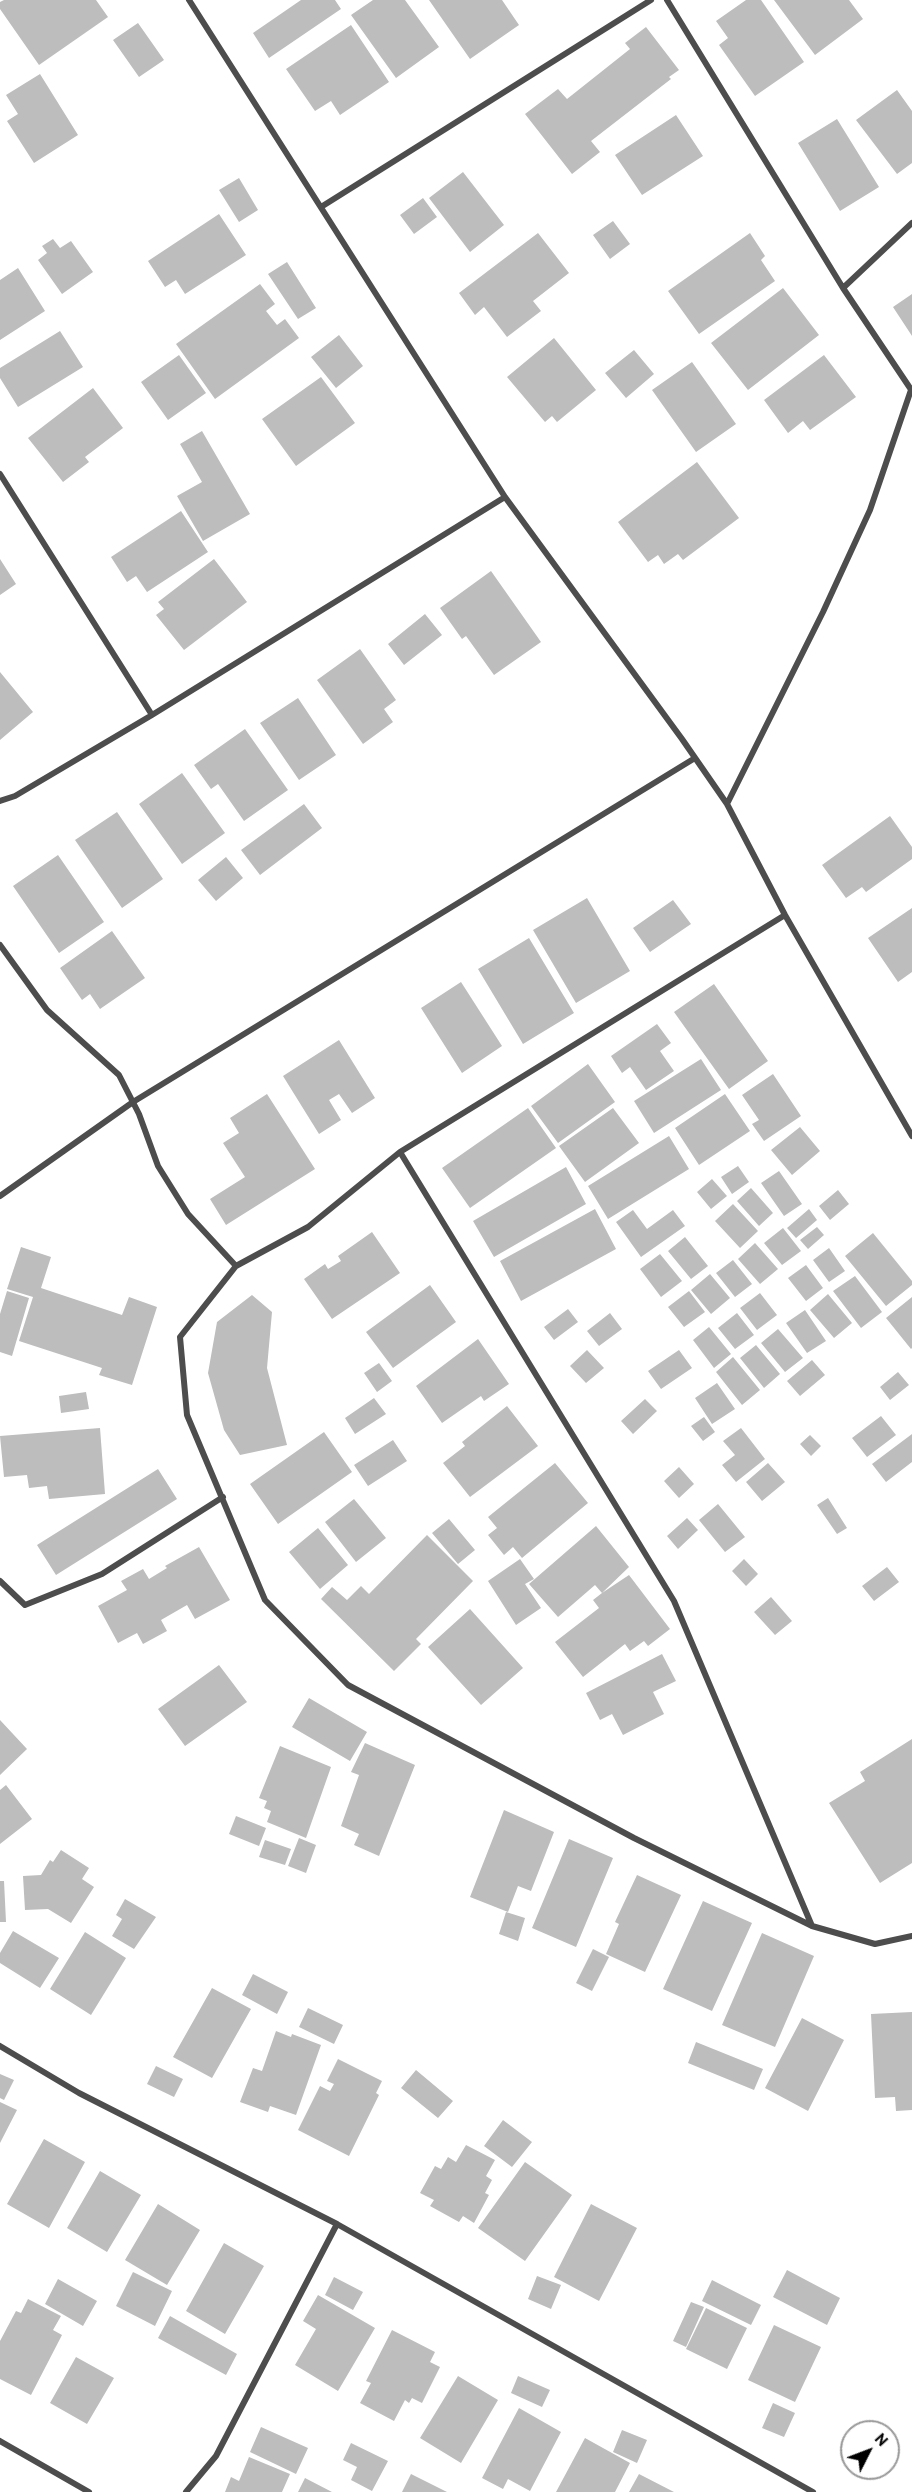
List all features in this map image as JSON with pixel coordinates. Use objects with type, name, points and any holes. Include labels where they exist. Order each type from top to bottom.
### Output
[{"type":"street","points":[[189,0],[505,497],[727,804],[785,915],[912,1136]]},
{"type":"street","points":[[321,207],[651,0]]},
{"type":"street","points":[[667,0],[843,288],[912,390],[870,510],[823,612],[727,804]]},
{"type":"street","points":[[843,288],[912,223]]},
{"type":"street","points":[[0,474],[152,715]]},
{"type":"street","points":[[0,801],[15,796],[152,715],[505,497]]},
{"type":"street","points":[[0,1196],[133,1102],[695,758]]},
{"type":"street","points":[[785,915],[400,1152],[308,1227],[236,1266],[180,1337],[187,1415],[266,1600],[348,1685],[634,1838],[813,1926],[875,1944],[912,1936]]},
{"type":"street","points":[[0,945],[47,1010],[119,1075],[133,1102],[158,1166],[188,1214],[236,1266]]},
{"type":"street","points":[[400,1152],[674,1600],[813,1926]]},
{"type":"street","points":[[0,1581],[25,1605],[102,1574],[223,1497]]},
{"type":"street","points":[[0,2046],[79,2093],[337,2224],[813,2492]]},
{"type":"street","points":[[186,2492],[216,2456],[337,2224]]},
{"type":"street","points":[[0,2441],[89,2492]]},
{"type":"building","points":[[4,0],[96,0],[108,17],[39,65],[0,9],[0,2]]},
{"type":"building","points":[[301,0],[335,0],[341,9],[269,58],[253,33]]},
{"type":"building","points":[[373,0],[405,0],[439,47],[396,78],[351,15]]},
{"type":"building","points":[[429,0],[502,0],[519,25],[470,59]]},
{"type":"building","points":[[746,0],[761,0],[804,62],[755,96],[719,45],[728,38],[716,21]]},
{"type":"building","points":[[774,0],[849,0],[863,19],[815,55]]},
{"type":"building","points":[[138,23],[164,60],[139,77],[113,40]]},
{"type":"building","points":[[351,25],[389,82],[340,115],[331,101],[315,111],[286,69]]},
{"type":"building","points":[[646,27],[679,70],[669,77],[671,79],[591,141],[600,152],[572,174],[525,114],[558,89],[567,99],[630,49],[625,43]]},
{"type":"building","points":[[40,74],[78,135],[34,163],[7,121],[18,114],[6,95]]},
{"type":"building","points":[[897,90],[912,111],[912,163],[897,174],[856,120]]},
{"type":"building","points":[[676,115],[703,156],[642,195],[615,155]]},
{"type":"building","points":[[837,119],[879,187],[840,211],[798,143]]},
{"type":"building","points":[[463,172],[504,225],[470,252],[429,198]]},
{"type":"building","points":[[239,178],[258,210],[239,222],[219,190]]},
{"type":"building","points":[[423,198],[437,217],[414,234],[400,215]]},
{"type":"building","points":[[219,214],[246,255],[185,294],[176,280],[165,287],[148,261]]},
{"type":"building","points":[[613,221],[630,244],[610,259],[593,235]]},
{"type":"building","points":[[538,233],[569,273],[533,301],[541,311],[507,337],[484,307],[475,315],[459,293]]},
{"type":"building","points":[[750,233],[765,256],[761,260],[775,281],[699,334],[668,291]]},
{"type":"building","points":[[53,239],[60,248],[71,241],[93,272],[62,294],[38,260],[47,253],[42,246]]},
{"type":"building","points":[[287,262],[316,308],[298,319],[268,274]]},
{"type":"building","points":[[18,268],[45,311],[0,340],[0,280]]},
{"type":"building","points":[[260,284],[275,304],[266,311],[277,325],[285,319],[299,338],[215,399],[176,344]]},
{"type":"building","points":[[783,288],[819,335],[748,390],[711,343]]},
{"type":"building","points":[[912,294],[912,336],[893,307]]},
{"type":"building","points":[[60,331],[83,367],[18,407],[0,378],[0,368]]},
{"type":"building","points":[[339,335],[363,366],[336,388],[311,357]]},
{"type":"building","points":[[554,338],[596,390],[557,422],[552,416],[545,422],[507,377]]},
{"type":"building","points":[[634,350],[654,374],[626,398],[605,373]]},
{"type":"building","points":[[179,355],[206,393],[168,420],[141,382]]},
{"type":"building","points":[[824,355],[856,397],[810,430],[803,421],[788,433],[764,400]]},
{"type":"building","points":[[692,362],[736,424],[696,452],[652,390]]},
{"type":"building","points":[[321,377],[355,423],[296,466],[262,419]]},
{"type":"building","points":[[93,388],[123,428],[85,457],[89,462],[63,482],[28,438]]},
{"type":"building","points":[[202,431],[250,514],[203,541],[177,496],[202,482],[180,444]]},
{"type":"building","points":[[697,462],[739,518],[683,560],[678,554],[664,564],[658,555],[648,562],[618,522]]},
{"type":"building","points":[[181,511],[208,552],[147,592],[136,576],[127,582],[111,557]]},
{"type":"building","points":[[0,559],[16,584],[0,595]]},
{"type":"building","points":[[214,559],[247,602],[184,650],[156,615],[164,609],[158,602]]},
{"type":"building","points":[[491,571],[541,642],[494,675],[466,636],[462,639],[440,608]]},
{"type":"building","points":[[425,614],[442,635],[404,665],[388,644]]},
{"type":"building","points":[[360,649],[396,700],[384,709],[393,722],[363,744],[317,680]]},
{"type":"building","points":[[0,672],[33,712],[0,740]]},
{"type":"building","points":[[298,698],[336,755],[299,780],[260,723]]},
{"type":"building","points":[[245,729],[288,790],[244,821],[218,784],[211,789],[194,765]]},
{"type":"building","points":[[182,773],[225,833],[182,864],[139,804]]},
{"type":"building","points":[[304,804],[322,828],[260,875],[241,850]]},
{"type":"building","points":[[117,812],[163,879],[122,908],[75,840]]},
{"type":"building","points":[[890,816],[912,847],[912,859],[866,892],[862,887],[846,898],[822,865]]},
{"type":"building","points":[[58,855],[104,922],[59,953],[13,886]]},
{"type":"building","points":[[226,857],[243,878],[216,901],[198,880]]},
{"type":"building","points":[[587,898],[630,971],[576,1003],[533,930]]},
{"type":"building","points":[[673,900],[691,924],[650,952],[633,928]]},
{"type":"building","points":[[912,908],[912,972],[898,982],[868,938]]},
{"type":"building","points":[[112,931],[145,978],[100,1009],[90,994],[82,1000],[60,968]]},
{"type":"building","points":[[529,938],[574,1013],[523,1044],[478,969]]},
{"type":"building","points":[[461,982],[502,1046],[462,1073],[421,1008]]},
{"type":"building","points":[[714,984],[768,1061],[729,1089],[674,1012]]},
{"type":"building","points":[[657,1024],[671,1043],[660,1051],[674,1071],[646,1090],[630,1067],[622,1073],[611,1056]]},
{"type":"building","points":[[339,1040],[375,1098],[352,1113],[339,1094],[329,1100],[341,1120],[319,1134],[283,1076]]},
{"type":"building","points":[[701,1059],[721,1090],[654,1133],[634,1101]]},
{"type":"building","points":[[588,1064],[615,1102],[558,1143],[531,1106]]},
{"type":"building","points":[[773,1074],[801,1116],[764,1141],[752,1124],[759,1120],[742,1095]]},
{"type":"building","points":[[267,1094],[315,1169],[226,1225],[210,1199],[245,1177],[223,1143],[239,1133],[230,1118]]},
{"type":"building","points":[[725,1094],[750,1131],[699,1165],[675,1128]]},
{"type":"building","points":[[528,1108],[556,1148],[470,1208],[442,1168]]},
{"type":"building","points":[[613,1108],[639,1143],[585,1182],[559,1146]]},
{"type":"building","points":[[800,1127],[820,1151],[792,1175],[771,1150]]},
{"type":"building","points":[[669,1136],[689,1169],[608,1219],[588,1186]]},
{"type":"building","points":[[738,1166],[749,1182],[732,1194],[721,1177]]},
{"type":"building","points":[[566,1167],[586,1204],[494,1257],[473,1221]]},
{"type":"building","points":[[779,1171],[802,1204],[784,1216],[761,1183]]},
{"type":"building","points":[[712,1179],[727,1196],[711,1209],[697,1192]]},
{"type":"building","points":[[751,1188],[773,1213],[759,1226],[737,1201]]},
{"type":"building","points":[[838,1190],[849,1204],[830,1220],[819,1206]]},
{"type":"building","points":[[733,1204],[758,1231],[740,1248],[715,1221]]},
{"type":"building","points":[[595,1209],[616,1249],[521,1301],[500,1261]]},
{"type":"building","points":[[809,1209],[817,1220],[796,1238],[787,1228]]},
{"type":"building","points":[[633,1210],[647,1229],[673,1210],[685,1226],[641,1257],[616,1222]]},
{"type":"building","points":[[817,1227],[824,1235],[808,1249],[800,1240]]},
{"type":"building","points":[[783,1228],[801,1251],[782,1265],[764,1243]]},
{"type":"building","points":[[372,1232],[400,1273],[332,1319],[304,1279],[325,1264],[328,1269],[341,1261],[338,1256]]},
{"type":"building","points":[[873,1233],[912,1281],[912,1285],[886,1306],[845,1256]]},
{"type":"building","points":[[685,1237],[708,1266],[691,1279],[668,1251]]},
{"type":"building","points":[[755,1243],[778,1269],[760,1284],[738,1259]]},
{"type":"building","points":[[21,1247],[51,1257],[41,1288],[122,1315],[129,1297],[157,1307],[132,1385],[99,1375],[102,1368],[19,1341],[33,1297],[7,1289]]},
{"type":"building","points":[[829,1248],[845,1271],[829,1282],[813,1260]]},
{"type":"building","points":[[660,1254],[682,1281],[661,1297],[640,1269]]},
{"type":"building","points":[[733,1260],[752,1284],[735,1297],[716,1273]]},
{"type":"building","points":[[806,1265],[823,1288],[806,1301],[788,1278]]},
{"type":"building","points":[[710,1274],[730,1298],[711,1314],[691,1290]]},
{"type":"building","points":[[855,1276],[882,1312],[861,1328],[833,1291]]},
{"type":"building","points":[[430,1285],[456,1322],[393,1368],[366,1332]]},
{"type":"building","points":[[7,1291],[29,1298],[12,1356],[0,1352],[0,1314]]},
{"type":"building","points":[[689,1291],[705,1312],[684,1327],[668,1307]]},
{"type":"building","points":[[760,1293],[777,1315],[757,1330],[740,1308]]},
{"type":"building","points":[[828,1294],[852,1323],[834,1338],[810,1310]]},
{"type":"building","points":[[252,1295],[272,1312],[267,1368],[287,1445],[240,1455],[224,1430],[208,1373],[217,1322]]},
{"type":"building","points":[[912,1297],[912,1348],[911,1349],[886,1318]]},
{"type":"building","points":[[568,1309],[578,1322],[554,1340],[544,1327]]},
{"type":"building","points":[[805,1310],[826,1341],[807,1353],[786,1323]]},
{"type":"building","points":[[610,1313],[622,1329],[599,1346],[587,1331]]},
{"type":"building","points":[[737,1313],[754,1335],[735,1349],[718,1328]]},
{"type":"building","points":[[709,1327],[731,1354],[714,1368],[693,1340]]},
{"type":"building","points":[[778,1329],[803,1358],[785,1372],[761,1343]]},
{"type":"building","points":[[478,1339],[509,1384],[484,1401],[481,1396],[442,1423],[416,1386]]},
{"type":"building","points":[[756,1345],[780,1374],[764,1388],[740,1358]]},
{"type":"building","points":[[587,1350],[604,1368],[586,1383],[570,1366]]},
{"type":"building","points":[[679,1350],[692,1368],[661,1389],[648,1371]]},
{"type":"building","points":[[733,1357],[760,1390],[742,1405],[716,1372]]},
{"type":"building","points":[[812,1360],[825,1375],[800,1396],[787,1381]]},
{"type":"building","points":[[379,1363],[392,1381],[377,1392],[364,1373]]},
{"type":"building","points":[[898,1372],[909,1385],[890,1400],[880,1387]]},
{"type":"building","points":[[717,1383],[735,1409],[712,1424],[695,1398]]},
{"type":"building","points":[[86,1392],[89,1409],[61,1413],[59,1396]]},
{"type":"building","points":[[374,1398],[386,1414],[355,1434],[345,1418]]},
{"type":"building","points":[[645,1399],[657,1411],[633,1434],[621,1421]]},
{"type":"building","points":[[507,1406],[538,1446],[470,1497],[443,1463],[465,1446],[462,1442]]},
{"type":"building","points":[[881,1416],[896,1435],[867,1457],[852,1438]]},
{"type":"building","points":[[704,1417],[715,1432],[703,1441],[691,1426]]},
{"type":"building","points":[[100,1428],[105,1494],[49,1499],[47,1486],[29,1488],[27,1475],[4,1477],[0,1436]]},
{"type":"building","points":[[741,1428],[765,1459],[736,1482],[722,1465],[735,1455],[723,1441]]},
{"type":"building","points":[[324,1432],[352,1472],[278,1524],[250,1484]]},
{"type":"building","points":[[912,1434],[912,1462],[886,1482],[872,1464]]},
{"type":"building","points":[[810,1435],[821,1446],[811,1456],[800,1444]]},
{"type":"building","points":[[393,1440],[407,1461],[368,1486],[354,1465]]},
{"type":"building","points":[[555,1463],[588,1503],[522,1558],[513,1547],[504,1555],[488,1535],[497,1528],[488,1517]]},
{"type":"building","points":[[768,1463],[785,1482],[762,1501],[746,1482]]},
{"type":"building","points":[[679,1467],[694,1484],[679,1498],[664,1481]]},
{"type":"building","points":[[158,1469],[177,1499],[56,1575],[37,1545]]},
{"type":"building","points":[[828,1498],[847,1528],[837,1534],[817,1505]]},
{"type":"building","points":[[354,1499],[386,1538],[356,1562],[325,1522]]},
{"type":"building","points":[[718,1504],[745,1537],[725,1552],[699,1520]]},
{"type":"building","points":[[687,1518],[698,1530],[678,1549],[667,1536]]},
{"type":"building","points":[[449,1519],[475,1550],[458,1564],[432,1533]]},
{"type":"building","points":[[596,1526],[629,1567],[602,1593],[595,1585],[558,1617],[529,1584]]},
{"type":"building","points":[[318,1528],[348,1565],[320,1589],[289,1552]]},
{"type":"building","points":[[427,1535],[473,1581],[416,1639],[421,1644],[394,1671],[321,1599],[332,1587],[347,1600],[361,1586],[369,1594]]},
{"type":"building","points":[[199,1547],[230,1600],[195,1619],[187,1605],[161,1620],[167,1631],[143,1644],[137,1633],[118,1643],[98,1606],[127,1590],[121,1581],[143,1569],[149,1579],[167,1568],[165,1566]]},
{"type":"building","points":[[520,1559],[534,1579],[525,1584],[541,1608],[516,1625],[488,1581]]},
{"type":"building","points":[[744,1559],[758,1574],[746,1586],[732,1571]]},
{"type":"building","points":[[887,1567],[899,1582],[874,1601],[862,1586]]},
{"type":"building","points":[[629,1575],[670,1629],[648,1646],[644,1641],[630,1651],[625,1644],[583,1677],[555,1642],[599,1608],[593,1600]]},
{"type":"building","points":[[771,1597],[792,1621],[775,1635],[754,1612]]},
{"type":"building","points":[[470,1609],[523,1668],[481,1705],[428,1647]]},
{"type":"building","points":[[662,1654],[676,1681],[653,1692],[664,1714],[623,1735],[612,1714],[600,1720],[586,1693]]},
{"type":"building","points":[[219,1665],[247,1702],[185,1746],[158,1709]]},
{"type":"building","points":[[309,1698],[367,1732],[350,1761],[292,1727]]},
{"type":"building","points":[[0,1720],[27,1749],[0,1775]]},
{"type":"building","points":[[912,1739],[912,1863],[880,1883],[829,1803],[865,1781],[860,1772]]},
{"type":"building","points":[[365,1743],[415,1765],[379,1856],[354,1845],[359,1834],[341,1826],[359,1775],[351,1772]]},
{"type":"building","points":[[280,1746],[331,1767],[306,1838],[267,1822],[271,1811],[264,1808],[267,1801],[259,1798]]},
{"type":"building","points":[[6,1785],[32,1819],[0,1844],[0,1790]]},
{"type":"building","points":[[504,1810],[554,1832],[531,1891],[518,1886],[508,1912],[470,1897]]},
{"type":"building","points":[[236,1816],[266,1828],[259,1846],[229,1834]]},
{"type":"building","points":[[299,1838],[316,1845],[306,1873],[288,1866]]},
{"type":"building","points":[[569,1839],[613,1858],[576,1947],[532,1928]]},
{"type":"building","points":[[265,1840],[291,1849],[285,1865],[259,1857]]},
{"type":"building","points":[[61,1850],[89,1868],[82,1879],[94,1887],[71,1923],[48,1909],[25,1910],[23,1876],[41,1875],[50,1860],[53,1862]]},
{"type":"building","points":[[637,1875],[681,1895],[645,1972],[606,1954],[619,1924],[615,1922]]},
{"type":"building","points":[[0,1881],[4,1881],[6,1922],[0,1922]]},
{"type":"building","points":[[125,1899],[156,1917],[134,1949],[112,1936],[122,1919],[116,1915]]},
{"type":"building","points":[[703,1901],[752,1923],[712,2011],[663,1989]]},
{"type":"building","points":[[506,1912],[525,1918],[518,1941],[499,1934]]},
{"type":"building","points":[[13,1931],[59,1958],[40,1988],[0,1963],[0,1953]]},
{"type":"building","points":[[85,1932],[126,1958],[91,2015],[50,1989]]},
{"type":"building","points":[[762,1933],[814,1956],[775,2047],[722,2025]]},
{"type":"building","points":[[593,1949],[609,1957],[592,1991],[576,1983]]},
{"type":"building","points":[[253,1974],[288,1992],[277,2014],[242,1995]]},
{"type":"building","points":[[212,1988],[251,2009],[212,2078],[173,2057]]},
{"type":"building","points":[[308,2008],[343,2025],[334,2044],[299,2027]]},
{"type":"building","points":[[912,2012],[912,2110],[896,2111],[895,2097],[875,2098],[871,2014]]},
{"type":"building","points":[[802,2018],[844,2040],[808,2111],[765,2088]]},
{"type":"building","points":[[276,2031],[291,2037],[292,2034],[321,2045],[296,2115],[270,2106],[268,2112],[240,2102],[253,2068],[262,2071]]},
{"type":"building","points":[[696,2042],[763,2069],[754,2090],[688,2063]]},
{"type":"building","points":[[338,2059],[382,2081],[376,2093],[379,2095],[349,2156],[298,2130],[320,2086],[330,2091],[334,2084],[327,2081]]},
{"type":"building","points":[[156,2066],[183,2079],[174,2097],[147,2084]]},
{"type":"building","points":[[416,2070],[453,2101],[438,2118],[401,2088]]},
{"type":"building","points":[[0,2074],[14,2080],[4,2100],[0,2098]]},
{"type":"building","points":[[0,2102],[17,2110],[0,2143]]},
{"type":"building","points":[[503,2120],[532,2142],[512,2167],[484,2146]]},
{"type":"building","points":[[44,2139],[85,2162],[49,2228],[7,2204]]},
{"type":"building","points":[[466,2145],[495,2160],[486,2176],[492,2180],[485,2193],[489,2195],[474,2223],[463,2216],[459,2222],[430,2206],[434,2200],[420,2193],[435,2166],[441,2169],[448,2157],[456,2162]]},
{"type":"building","points":[[525,2162],[572,2195],[525,2261],[478,2228]]},
{"type":"building","points":[[100,2171],[141,2195],[107,2252],[67,2228]]},
{"type":"building","points":[[158,2204],[200,2230],[167,2285],[125,2260]]},
{"type":"building","points":[[591,2204],[637,2228],[599,2301],[554,2277]]},
{"type":"building","points":[[224,2243],[264,2266],[225,2334],[186,2311]]},
{"type":"building","points":[[787,2270],[840,2298],[827,2325],[773,2297]]},
{"type":"building","points":[[133,2272],[172,2291],[155,2326],[116,2306]]},
{"type":"building","points":[[537,2276],[561,2285],[551,2309],[528,2299]]},
{"type":"building","points":[[334,2277],[363,2292],[353,2310],[325,2295]]},
{"type":"building","points":[[58,2279],[97,2301],[83,2326],[45,2304]]},
{"type":"building","points":[[712,2280],[761,2305],[751,2325],[702,2301]]},
{"type":"building","points":[[318,2295],[375,2328],[338,2391],[295,2365],[316,2329],[303,2321]]},
{"type":"building","points":[[28,2299],[61,2316],[53,2330],[62,2335],[31,2395],[0,2379],[0,2341],[16,2311],[21,2313]]},
{"type":"building","points":[[691,2302],[704,2307],[686,2347],[673,2341]]},
{"type":"building","points":[[706,2308],[747,2328],[727,2369],[686,2349]]},
{"type":"building","points":[[170,2316],[237,2354],[226,2375],[158,2338]]},
{"type":"building","points":[[774,2325],[821,2347],[795,2402],[748,2380]]},
{"type":"building","points":[[392,2330],[435,2352],[430,2362],[440,2367],[422,2403],[412,2398],[409,2403],[405,2400],[394,2421],[360,2403],[371,2383],[366,2381]]},
{"type":"building","points":[[76,2357],[114,2378],[87,2424],[50,2403]]},
{"type":"building","points":[[458,2376],[498,2400],[461,2463],[420,2438]]},
{"type":"building","points":[[518,2376],[550,2390],[542,2407],[511,2393]]},
{"type":"building","points":[[773,2403],[795,2413],[784,2437],[762,2428]]},
{"type":"building","points":[[519,2408],[561,2432],[530,2491],[508,2479],[503,2489],[482,2478]]},
{"type":"building","points":[[261,2427],[308,2448],[296,2474],[250,2452]]},
{"type":"building","points":[[622,2430],[647,2440],[637,2463],[613,2452]]},
{"type":"building","points":[[585,2438],[630,2463],[615,2492],[556,2492]]},
{"type":"building","points":[[351,2443],[388,2461],[372,2491],[351,2480],[357,2467],[343,2460]]},
{"type":"building","points":[[249,2457],[290,2474],[282,2492],[225,2492],[231,2477],[239,2481]]},
{"type":"building","points":[[411,2474],[447,2492],[402,2492]]},
{"type":"building","points":[[639,2474],[674,2492],[629,2492]]},
{"type":"building","points":[[305,2478],[332,2492],[298,2492]]}]
